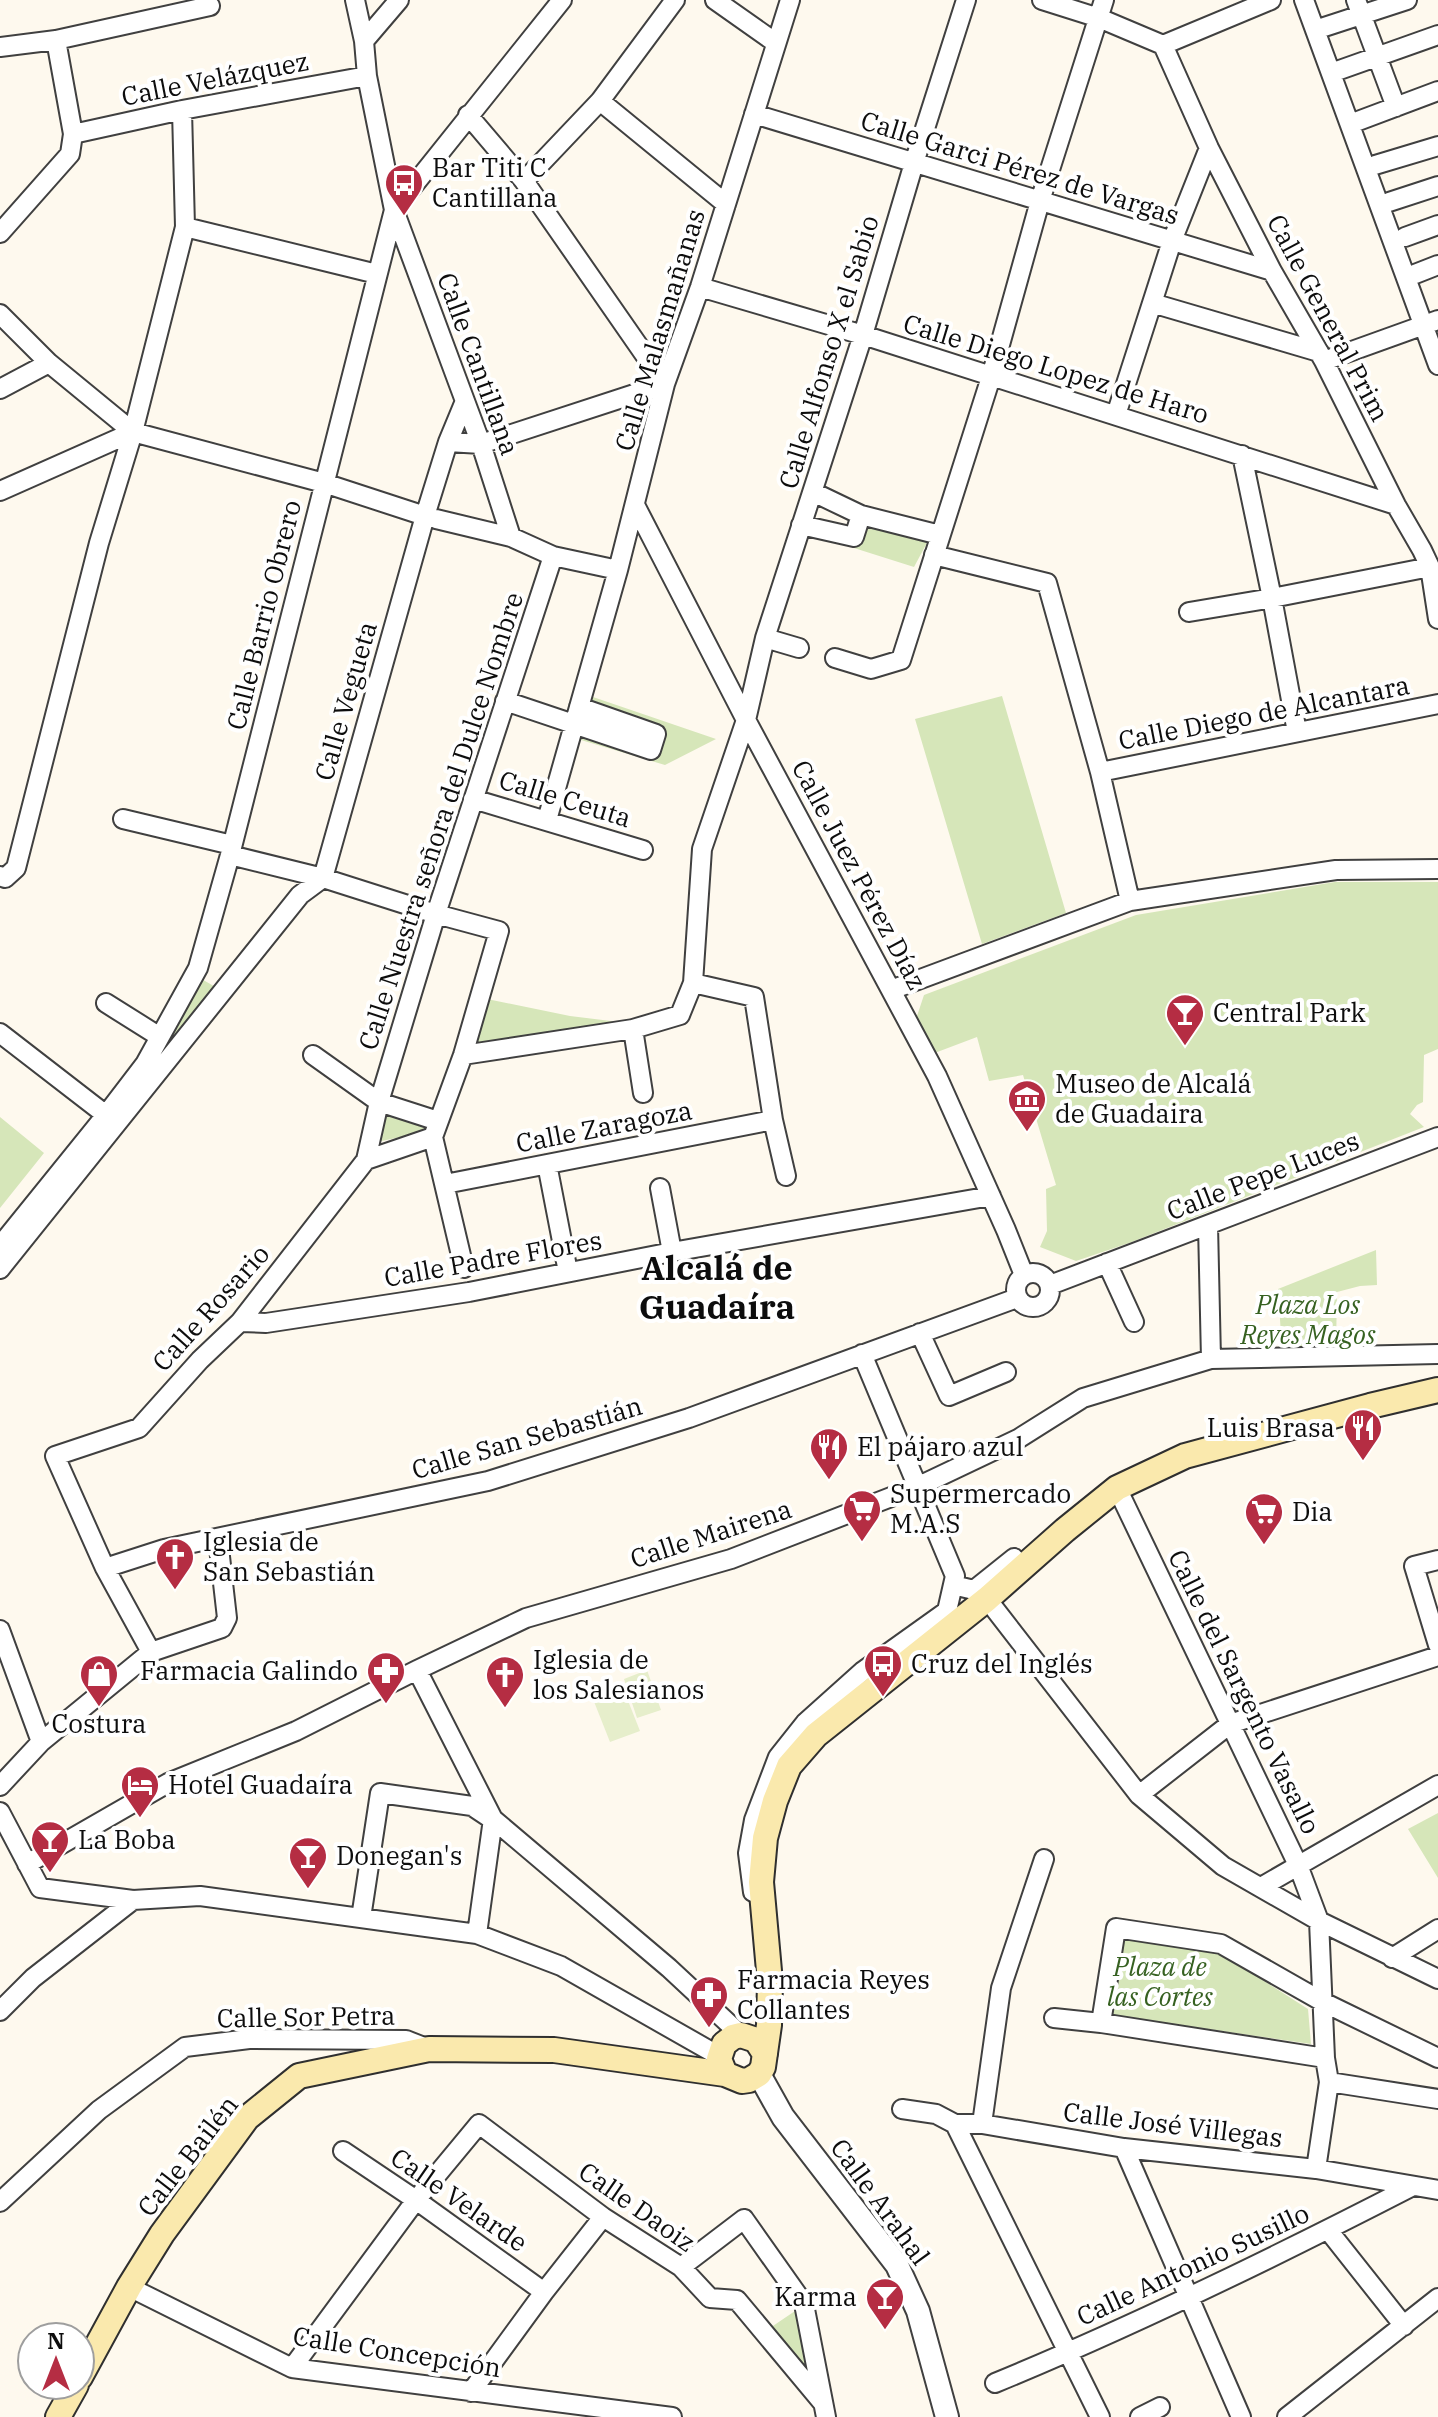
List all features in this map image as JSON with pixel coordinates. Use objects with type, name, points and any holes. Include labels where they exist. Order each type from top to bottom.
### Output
[{"type":"main road","points":[[740,2059],[770,1982],[761,1882],[765,1838],[775,1801],[789,1766],[835,1708],[987,1599],[1117,1488],[1185,1456],[1438,1390]]},
{"type":"main road","name":"Calle Bailén","points":[[96,2348],[162,2234],[247,2118],[299,2076],[429,2049],[554,2050],[645,2063],[740,2059]]},
{"type":"street","name":"Calle Cantillana","points":[[355,0],[394,210],[481,444],[511,537]]},
{"type":"street","points":[[364,41],[399,0]]},
{"type":"street","points":[[394,210],[562,0]]},
{"type":"street","points":[[524,181],[600,101],[675,0]]},
{"type":"street","points":[[715,0],[776,43]]},
{"type":"street","name":"Calle Malasmañanas","points":[[547,820],[618,570],[665,384],[700,287],[790,0]]},
{"type":"street","name":"Calle Alfonso X el Sabio","points":[[693,983],[702,849],[746,720],[765,638],[863,335],[966,0]]},
{"type":"street","points":[[1042,0],[1101,9],[1163,45],[1271,0]]},
{"type":"street","points":[[1304,0],[1350,124],[1431,323],[1438,365]]},
{"type":"street","points":[[1315,30],[1359,8],[1407,0]]},
{"type":"street","points":[[0,47],[56,40],[210,6]]},
{"type":"street","points":[[1359,8],[1396,107]]},
{"type":"street","points":[[835,658],[871,669],[901,660],[991,377],[1040,201],[1101,9]]},
{"type":"street","points":[[1331,73],[1438,35]]},
{"type":"street","points":[[0,233],[70,154],[73,134],[56,40]]},
{"type":"street","name":"Calle General Prim","points":[[1163,45],[1209,148],[1272,271],[1321,356],[1396,505],[1430,554],[1438,619]]},
{"type":"street","name":"Calle Velázquez","points":[[73,134],[182,110],[367,76]]},
{"type":"street","points":[[1350,124],[1438,91]]},
{"type":"street","points":[[600,101],[726,204]]},
{"type":"street","points":[[2,877],[16,868],[99,543],[133,432],[185,227],[182,110]]},
{"type":"street","name":"Calle Garci Pérez de Vargas","points":[[754,114],[1272,271]]},
{"type":"street","points":[[448,442],[481,444],[665,384],[524,181],[468,115]]},
{"type":"street","points":[[1375,165],[1438,146]]},
{"type":"street","points":[[1116,415],[1172,241],[1209,148]]},
{"type":"street","points":[[1389,202],[1438,186]]},
{"type":"street","name":"Calle Barrio Obrero","points":[[0,1246],[145,1064],[198,968],[231,850],[394,210]]},
{"type":"street","points":[[1405,237],[1438,225]]},
{"type":"street","points":[[185,227],[377,274]]},
{"type":"street","points":[[1415,274],[1438,265]]},
{"type":"street","name":"Calle Diego Lopez de Haro","points":[[700,287],[863,335],[1396,505]]},
{"type":"street","points":[[1152,303],[1321,356],[1431,323]]},
{"type":"street","points":[[0,314],[49,363],[133,432],[324,483],[430,518],[511,537],[553,556],[618,570]]},
{"type":"street","points":[[0,389],[49,363]]},
{"type":"street","name":"Calle Vegueta","points":[[323,878],[430,518],[448,442],[465,401]]},
{"type":"street","points":[[0,491],[133,432]]},
{"type":"street","points":[[1242,455],[1297,732]]},
{"type":"street","points":[[813,492],[861,515],[940,535]]},
{"type":"street","name":"Calle Juez Pérez Díaz","points":[[635,505],[937,1076],[1024,1275]]},
{"type":"street","points":[[801,525],[854,537],[861,515]]},
{"type":"street","points":[[1189,612],[1272,598],[1430,554]]},
{"type":"street","points":[[934,555],[1047,583],[1100,772],[1130,901]]},
{"type":"street","name":"Calle Nuestra señora del Dulce Nombre","points":[[379,1102],[436,914],[553,556]]},
{"type":"street","points":[[765,638],[799,648]]},
{"type":"street","points":[[505,701],[576,716]]},
{"type":"street","name":"Calle Diego de Alcantara","points":[[1100,772],[1438,704]]},
{"type":"street","name":"Calle Ceuta","points":[[473,799],[643,850]]},
{"type":"street","points":[[123,819],[499,931],[463,1055],[436,1129],[464,1268]]},
{"type":"street","points":[[891,990],[1130,901],[1336,870],[1438,869]]},
{"type":"street","points":[[0,1269],[300,895],[323,878]]},
{"type":"street","points":[[198,968],[226,985]]},
{"type":"street","points":[[463,1055],[633,1029],[680,1015],[693,983],[754,997],[773,1120],[786,1176]]},
{"type":"street","points":[[106,1003],[160,1037]]},
{"type":"street","points":[[633,1029],[643,1093]]},
{"type":"street","points":[[0,1033],[106,1115]]},
{"type":"street","points":[[313,1055],[379,1102],[436,1129]]},
{"type":"street","name":"Calle Rosario","points":[[105,1568],[55,1456],[139,1428],[200,1360],[240,1322],[366,1160],[379,1102]]},
{"type":"street","name":"Calle Zaragoza","points":[[445,1184],[773,1120]]},
{"type":"street","points":[[366,1160],[436,1129]]},
{"type":"street","name":"Calle Pepe Luces","points":[[1050,1285],[1438,1137]]},
{"type":"street","points":[[547,1164],[568,1272]]},
{"type":"street","points":[[660,1188],[672,1252]]},
{"type":"street","name":"Calle Padre Flores","points":[[240,1322],[266,1323],[469,1292],[672,1252],[991,1196]]},
{"type":"street","points":[[1208,1225],[1211,1359]]},
{"type":"street","points":[[1107,1263],[1134,1322]]},
{"type":"street","points":[[1037,1273],[1046,1278],[1050,1285],[1049,1298],[1038,1307],[1025,1306],[1017,1298],[1017,1284],[1024,1275],[1037,1273]]},
{"type":"street","name":"Calle San Sebastián","points":[[105,1568],[164,1549],[488,1481],[689,1418],[1017,1298]]},
{"type":"street","points":[[920,1333],[949,1396],[1006,1372]]},
{"type":"street","points":[[835,1708],[863,1671],[947,1611],[955,1576],[862,1354]]},
{"type":"street","name":"Calle Mairena","points":[[27,1864],[168,1783],[296,1731],[526,1618],[731,1559],[917,1487],[1018,1439],[1083,1398],[1211,1359],[1438,1354]]},
{"type":"street","name":"Calle del Sargento Vasallo","points":[[1117,1488],[1298,1865],[1319,1921],[1325,2058],[1329,2082],[1316,2169]]},
{"type":"street","points":[[0,1786],[41,1742],[151,1652],[222,1628],[227,1618],[218,1539]]},
{"type":"street","points":[[953,1585],[974,1590],[1014,1558]]},
{"type":"street","points":[[1438,1560],[1414,1566],[1438,1645]]},
{"type":"street","points":[[105,1568],[151,1652]]},
{"type":"street","points":[[987,1599],[1139,1795],[1223,1866],[1319,1921],[1438,1979]]},
{"type":"street","points":[[0,1630],[41,1742]]},
{"type":"street","points":[[1139,1795],[1230,1724],[1438,1656]]},
{"type":"street","points":[[417,1670],[493,1819],[477,1934]]},
{"type":"street","points":[[1261,1887],[1438,1785]]},
{"type":"street","points":[[361,1918],[380,1793],[472,1806],[493,1819],[669,1968],[740,2059]]},
{"type":"street","points":[[0,1812],[40,1888],[133,1900],[200,1896],[477,1934],[561,1966],[740,2059]]},
{"type":"street","points":[[982,2124],[1001,1988],[1044,1859]]},
{"type":"street","points":[[0,2011],[33,1978],[133,1900]]},
{"type":"street","points":[[1101,2023],[1116,1928],[1221,1944],[1323,2002],[1438,2058]]},
{"type":"street","points":[[1392,1958],[1438,1929]]},
{"type":"street","points":[[1054,2018],[1325,2058]]},
{"type":"street","name":"Calle Sor Petra","points":[[0,2202],[99,2110],[185,2047],[264,2039],[406,2040],[429,2049]]},
{"type":"street","name":"Calle Arahal","points":[[740,2059],[897,2265],[918,2311],[947,2417]]},
{"type":"street","points":[[1329,2082],[1438,2099]]},
{"type":"street","name":"Calle José Villegas","points":[[902,2109],[936,2114],[955,2124],[982,2124],[1124,2148],[1316,2169],[1438,2190]]},
{"type":"street","name":"Calle Daoiz","points":[[416,2200],[479,2124],[603,2217],[681,2267],[710,2298],[737,2300],[824,2410]]},
{"type":"street","points":[[955,2124],[1100,2417]]},
{"type":"street","points":[[1124,2148],[1241,2417]]},
{"type":"street","name":"Calle Velarde","points":[[343,2151],[544,2292]]},
{"type":"street","name":"Calle Antonio Susillo","points":[[995,2383],[1189,2296],[1411,2187]]},
{"type":"street","points":[[292,2368],[416,2200]]},
{"type":"street","points":[[471,2392],[603,2217]]},
{"type":"street","points":[[681,2267],[744,2219],[804,2304],[824,2410]]},
{"type":"street","points":[[1328,2230],[1404,2326]]},
{"type":"street","name":"Calle Concepción","points":[[129,2287],[292,2368],[672,2417]]},
{"type":"street","points":[[1287,2417],[1438,2298]]},
{"type":"street","points":[[1140,2417],[1160,2407]]},
{"type":"green space","points":[[863,522],[929,539],[914,567],[854,548]]},
{"type":"green space","points":[[1002,696],[1066,913],[982,944],[915,719]]},
{"type":"green space","points":[[593,697],[716,739],[665,765],[581,740]]},
{"type":"green space","points":[[1335,882],[1438,882],[1438,1049],[1424,1055],[1423,1102],[1410,1114],[1424,1127],[1076,1261],[1040,1247],[1047,1231],[1046,1189],[1056,1185],[1023,1075],[989,1081],[977,1037],[932,1054],[916,1019],[924,995],[1136,915]]},
{"type":"green space","points":[[198,977],[219,989],[160,1064],[149,1062]]},
{"type":"green space","points":[[487,999],[570,1016],[619,1022],[473,1045]]},
{"type":"green space","points":[[384,1110],[429,1124],[424,1132],[377,1142]]},
{"type":"green space","points":[[0,1117],[44,1153],[0,1208]]},
{"type":"green space","name":"Plaza Los Reyes Magos","points":[[1376,1250],[1377,1285],[1337,1292],[1336,1347],[1282,1350],[1278,1289]]},
{"type":"green space","points":[[647,1670],[661,1710],[637,1718],[624,1679]]},
{"type":"green space","points":[[621,1683],[640,1731],[610,1742],[591,1694]]},
{"type":"green space","points":[[1438,1813],[1438,1878],[1408,1829]]},
{"type":"green space","name":"Plaza de las Cortes","points":[[1122,1936],[1210,1950],[1225,1956],[1308,2009],[1311,2044],[1111,2015]]},
{"type":"green space","points":[[795,2311],[809,2377],[767,2330]]},
{"type":"place","name":"Bar Titi C Cantillana","points":[[404,217]]},
{"type":"place","name":"Central Park","points":[[1185,1047]]},
{"type":"place","name":"Museo de Alcalá de Guadaira","points":[[1027,1133]]},
{"type":"place","name":"Luis Brasa","points":[[1363,1462]]},
{"type":"place","name":"El pájaro azul","points":[[829,1481]]},
{"type":"place","name":"Supermercado M.A.S","points":[[862,1543]]},
{"type":"place","name":"Dia","points":[[1264,1546]]},
{"type":"place","name":"Iglesia de San Sebastián","points":[[175,1591]]},
{"type":"place","name":"Cruz del Inglés","points":[[883,1698]]},
{"type":"place","name":"Farmacia Galindo","points":[[386,1705]]},
{"type":"place","name":"Costura","points":[[99,1708]]},
{"type":"place","name":"Iglesia de los Salesianos","points":[[505,1709]]},
{"type":"place","name":"Hotel Guadaíra","points":[[140,1819]]},
{"type":"place","name":"La Boba","points":[[50,1874]]},
{"type":"place","name":"Donegan's","points":[[308,1890]]},
{"type":"place","name":"Farmacia Reyes Collantes","points":[[709,2029]]},
{"type":"place","name":"Karma","points":[[885,2331]]},
{"type":"district","name":"Alcalá de Guadaíra","points":[[717,1288]]}]
